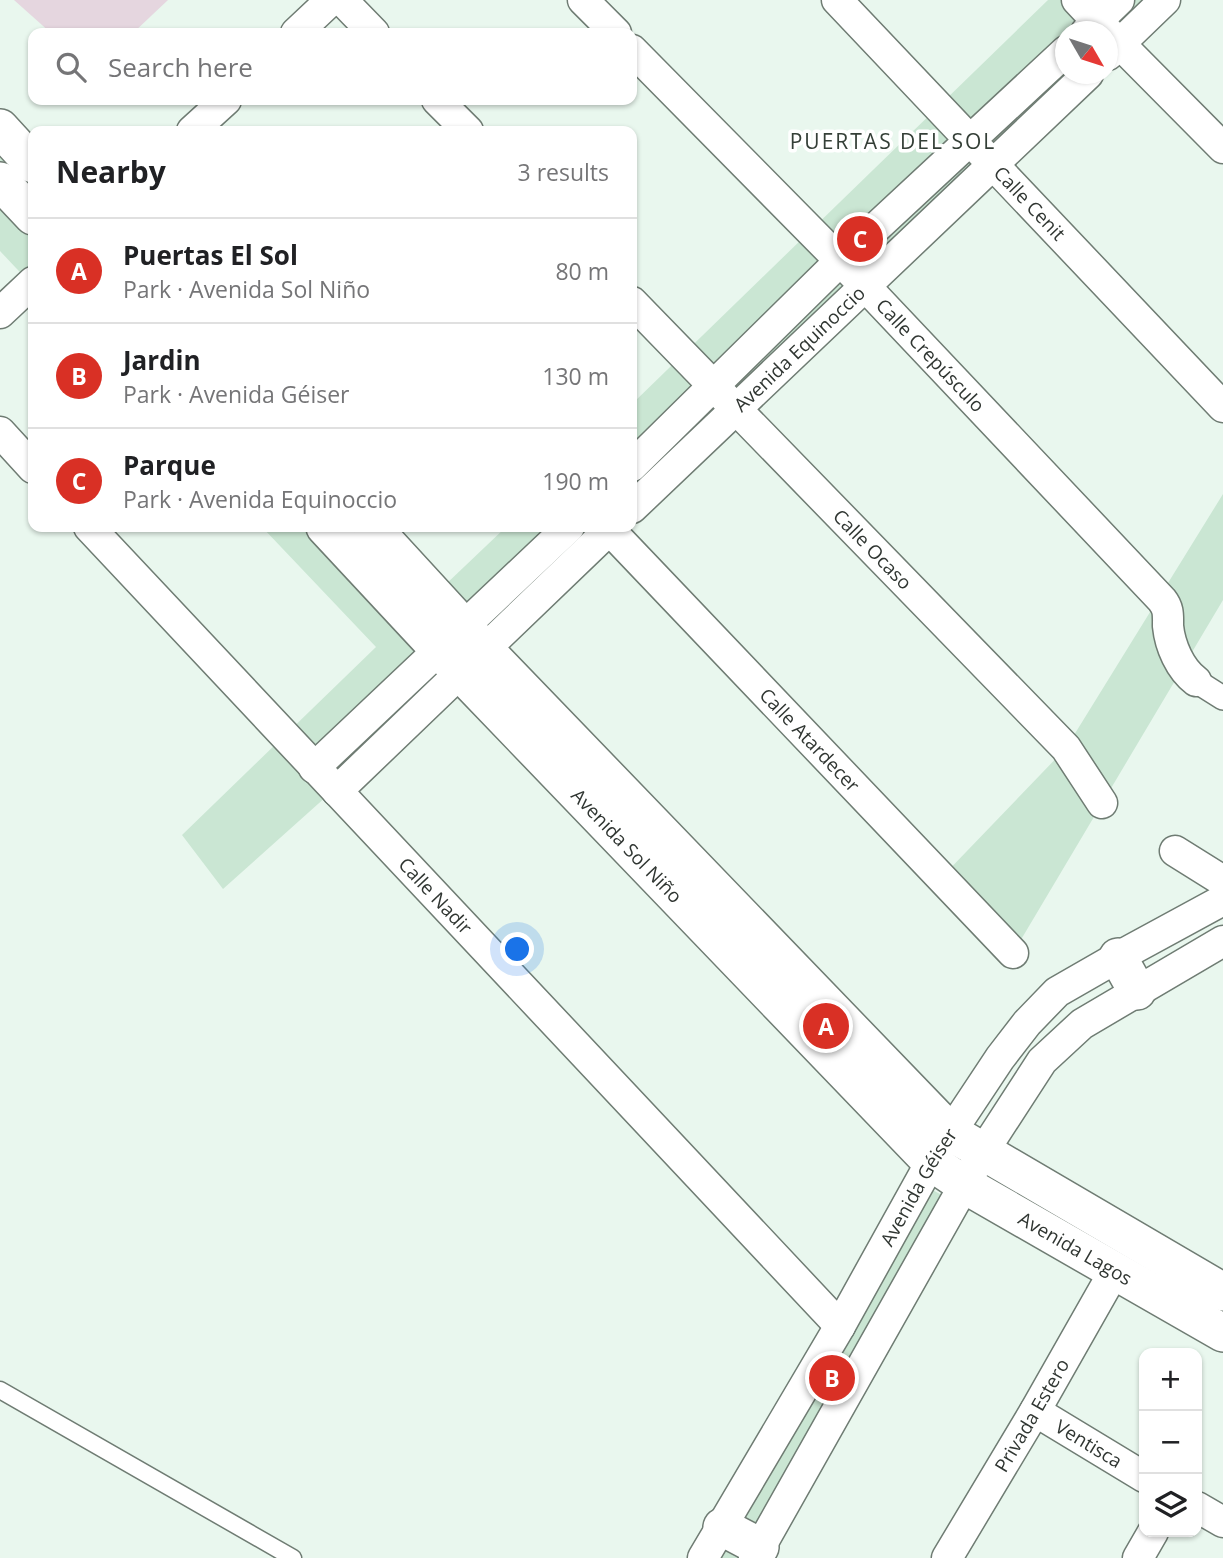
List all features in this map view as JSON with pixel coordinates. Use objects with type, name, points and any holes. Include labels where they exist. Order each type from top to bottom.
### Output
[{"type":"street","points":[[301,28],[331,0]]},
{"type":"street","points":[[342,0],[369,28]]},
{"type":"street","points":[[583,0],[610,28]]},
{"type":"street","name":"Calle Cenit","points":[[837,0],[1223,407]]},
{"type":"street","points":[[1106,21],[1119,0]]},
{"type":"street","points":[[1118,22],[1165,0]]},
{"type":"street","points":[[1118,48],[1223,148]]},
{"type":"street","name":"Calle Crepúsculo","points":[[637,55],[865,286],[1162,600],[1169,614],[1171,641],[1183,669],[1196,681]]},
{"type":"street","name":"Avenida Equinoccio","points":[[637,461],[840,261],[1055,61]]},
{"type":"street","name":"Avenida Equinoccio","points":[[637,503],[1077,84]]},
{"type":"street","points":[[443,105],[463,126]]},
{"type":"street","points":[[0,128],[28,159]]},
{"type":"street","points":[[0,181],[28,211]]},
{"type":"street","points":[[0,313],[28,287]]},
{"type":"street","name":"Calle Ocaso","points":[[637,307],[1066,748],[1102,803]]},
{"type":"street","points":[[0,432],[28,463]]},
{"type":"street","name":"Calle Nadir","points":[[94,532],[840,1326]]},
{"type":"street","name":"Avenida Sol Niño","points":[[331,532],[462,649],[940,1147]]},
{"type":"street","name":"Avenida Sol Niño","points":[[376,532],[462,649]]},
{"type":"street","points":[[337,791],[565,532]]},
{"type":"street","points":[[314,768],[604,532]]},
{"type":"street","name":"Calle Atardecer","points":[[613,532],[1013,953]]},
{"type":"street","points":[[1196,681],[1223,698]]},
{"type":"street","points":[[1175,851],[1223,881]]},
{"type":"street","name":"Avenida Géiser","points":[[703,1558],[840,1326],[940,1147],[1000,1058],[1057,992],[1223,900]]},
{"type":"street","name":"Avenida Géiser","points":[[757,1553],[983,1152],[1042,1062],[1082,1024],[1223,941]]},
{"type":"street","points":[[1118,957],[1138,991]]},
{"type":"street","name":"Avenida Lagos","points":[[940,1147],[983,1152],[1223,1292]]},
{"type":"street","name":"Avenida Lagos","points":[[940,1147],[965,1185],[1223,1333]]},
{"type":"street","name":"Privada Estero","points":[[947,1558],[1115,1270]]},
{"type":"street","name":"Ventisca","points":[[1035,1411],[1139,1474]]},
{"type":"street","points":[[1202,1510],[1223,1522]]},
{"type":"street","points":[[722,1527],[757,1553]]},
{"type":"street","points":[[1138,1558],[1150,1537]]},
{"type":"lane","points":[[0,1390],[293,1558]]},
{"type":"green space","points":[[1048,0],[1170,0],[1118,27],[1118,21],[1055,21],[1055,84],[1081,84],[637,505],[637,399]]},
{"type":"green space","points":[[0,126],[28,157],[28,281],[0,251]]},
{"type":"green space","points":[[1223,494],[1223,600],[1013,953],[941,878],[1066,748]]},
{"type":"green space","points":[[267,532],[387,532],[444,586],[501,532],[609,532],[485,649],[950,1132],[1223,1289],[1223,1333],[924,1155],[468,665],[394,736],[223,889],[182,835],[376,647]]},
{"type":"green space","points":[[929,1188],[947,1198],[739,1558],[719,1558]]},
{"type":"building","points":[[14,0],[168,0],[138,28],[45,28]]},
{"type":"place","name":"Parque","points":[[860,239]]},
{"type":"place","name":"Puertas El Sol","points":[[826,1026]]},
{"type":"place","name":"Jardin","points":[[832,1378]]},
{"type":"district","name":"PUERTAS DEL SOL","points":[[893,141]]}]
